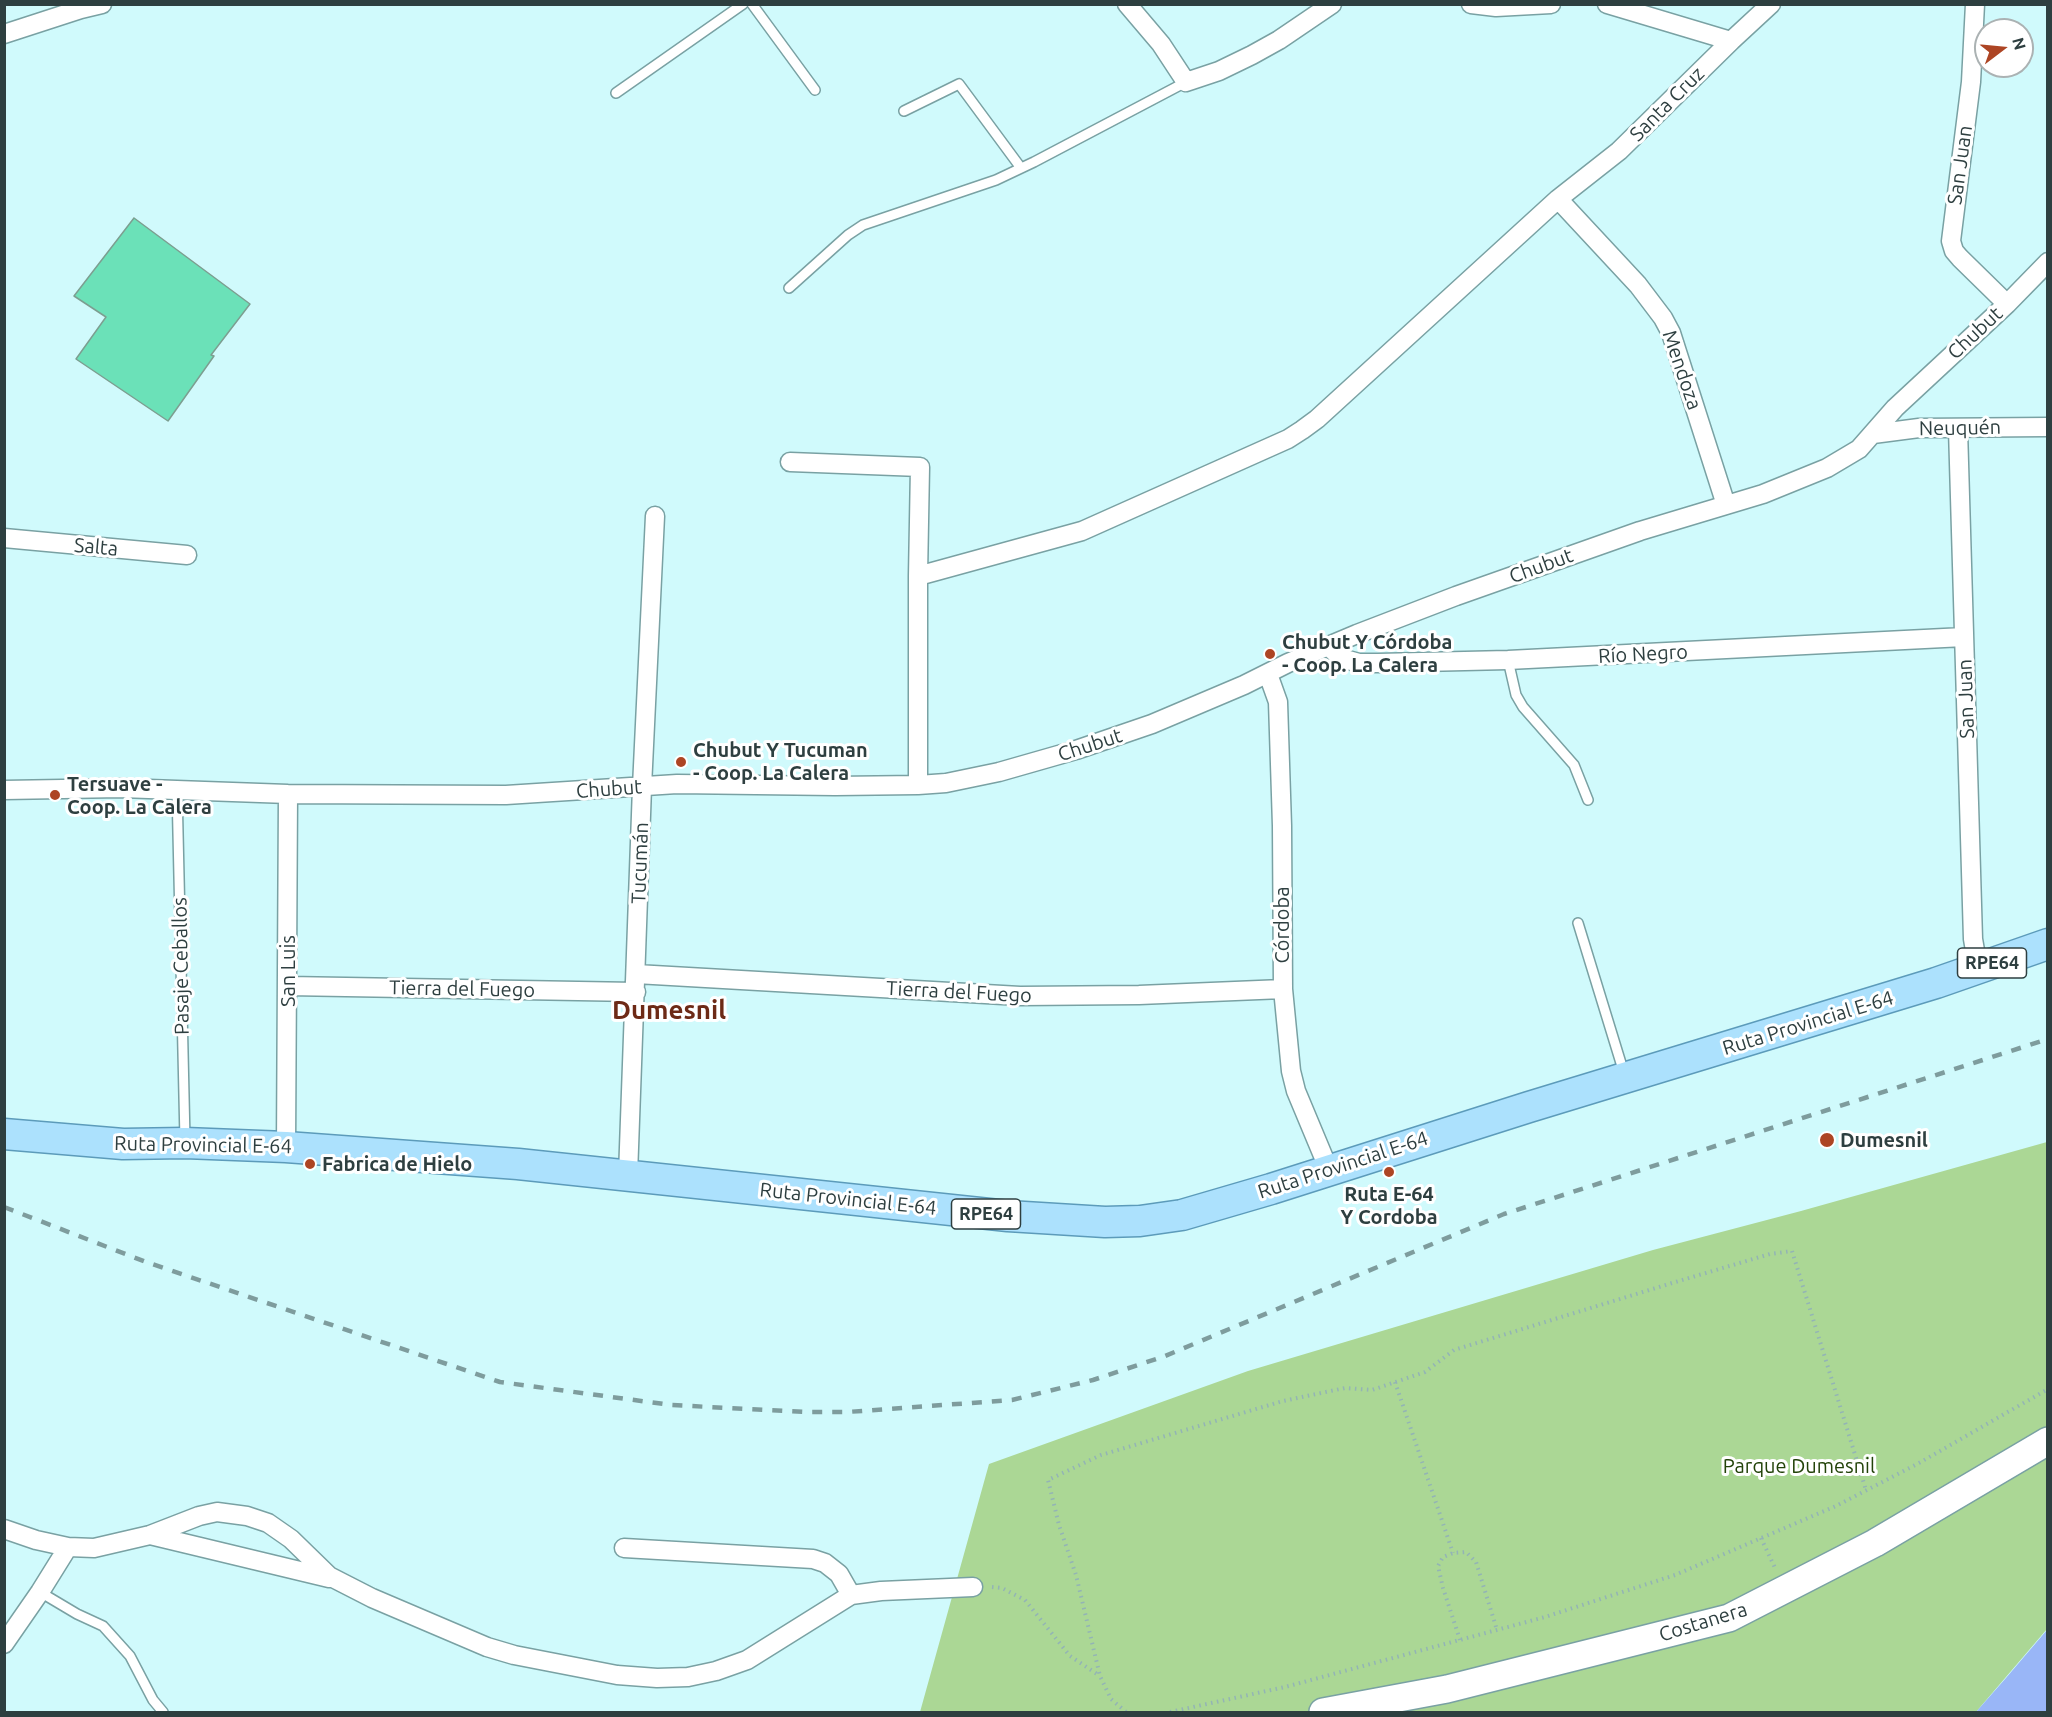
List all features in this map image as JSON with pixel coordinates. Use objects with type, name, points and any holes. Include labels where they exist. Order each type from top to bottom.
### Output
[{"type":"main road","name":"Ruta Provincial E-64","points":[[4,1134],[123,1144],[185,1143],[286,1147],[518,1164],[1057,1220],[1140,1221],[1182,1215],[1978,968],[2048,944]]},
{"type":"street","points":[[4,34],[102,4]]},
{"type":"street","points":[[1127,4],[1161,44],[1186,82],[1219,71],[1252,55],[1279,40],[1332,4]]},
{"type":"street","points":[[1471,4],[1496,7],[1551,4]]},
{"type":"street","points":[[1607,4],[1731,41]]},
{"type":"street","name":"Santa Cruz","points":[[918,576],[1082,531],[1288,439],[1317,419],[1558,199],[1619,151],[1771,4]]},
{"type":"street","name":"San Juan","points":[[1975,4],[1971,82],[1951,241],[1954,251],[1960,258],[2007,303]]},
{"type":"street","name":"Mendoza","points":[[1558,199],[1638,285],[1663,318],[1671,333],[1726,505]]},
{"type":"street","name":"Chubut","points":[[4,790],[121,788],[288,794],[506,795],[677,784],[918,785],[969,779],[1077,750],[1152,723],[1328,646],[1456,596],[1614,539],[1763,494],[1827,468],[1859,449],[1915,388],[2048,262]]},
{"type":"street","name":"Neuquén","points":[[1873,434],[1919,428],[2048,427]]},
{"type":"street","name":"San Juan","points":[[1958,429],[1973,939],[1978,968]]},
{"type":"street","points":[[790,462],[921,467],[918,576],[918,785]]},
{"type":"street","name":"Tucumán","points":[[628,1175],[642,787],[655,516]]},
{"type":"street","name":"Salta","points":[[4,538],[187,555]]},
{"type":"street","name":"Río Negro","points":[[1328,646],[1341,658],[1359,663],[1508,660],[1964,637]]},
{"type":"street","name":"Córdoba","points":[[1268,674],[1278,702],[1282,826],[1283,989],[1291,1071],[1296,1091],[1329,1170]]},
{"type":"street","name":"San Luis","points":[[286,1147],[288,794]]},
{"type":"street","name":"Tierra del Fuego","points":[[288,986],[636,983],[1020,996],[1138,995],[1283,989]]},
{"type":"street","name":"Costanera","points":[[1323,1713],[1447,1689],[1729,1618],[1875,1543],[2048,1441]]},
{"type":"street","points":[[4,1529],[36,1540],[94,1548],[150,1535],[199,1516],[218,1512],[248,1516],[268,1524],[291,1539],[329,1576],[372,1598],[487,1647],[514,1655],[617,1676],[688,1677],[716,1671],[747,1660],[851,1595],[881,1591],[973,1587]]},
{"type":"street","points":[[150,1535],[336,1580]]},
{"type":"street","points":[[4,1644],[68,1546]]},
{"type":"street","points":[[624,1548],[813,1559],[825,1563],[839,1574],[851,1595]]},
{"type":"lane","points":[[616,93],[743,4]]},
{"type":"lane","points":[[752,4],[815,90]]},
{"type":"lane","points":[[789,288],[848,235],[863,225],[996,180],[1186,82]]},
{"type":"lane","points":[[904,111],[959,84],[1021,168]]},
{"type":"lane","points":[[1508,660],[1516,695],[1523,707],[1574,765],[1588,800]]},
{"type":"lane","name":"Pasaje Ceballos","points":[[177,789],[185,1143]]},
{"type":"lane","points":[[1578,923],[1626,1078]]},
{"type":"lane","points":[[40,1592],[103,1626],[130,1656],[153,1700],[163,1713]]},
{"type":"path","points":[[1126,1713],[1111,1699],[1100,1676],[1076,1575],[1059,1526],[1048,1480],[1101,1455],[1283,1401],[1345,1388],[1372,1390],[1425,1372],[1454,1350],[1759,1257],[1792,1251],[1866,1490]]},
{"type":"path","points":[[1395,1382],[1453,1552]]},
{"type":"path","points":[[1170,1713],[1285,1687],[1545,1617],[1675,1575],[1836,1506],[1918,1463],[2048,1389]]},
{"type":"path","points":[[1761,1538],[1785,1589]]},
{"type":"path","points":[[1460,1640],[1438,1566],[1443,1557],[1453,1552],[1466,1552],[1476,1562],[1497,1630]]},
{"type":"path","points":[[973,1587],[1002,1588],[1025,1600],[1070,1656],[1100,1676]]},
{"type":"green space","name":"Parque Dumesnil","points":[[2047,1142],[2047,1629],[1976,1712],[920,1712],[989,1464],[1248,1371],[1653,1250]]},
{"type":"water","points":[[2047,1630],[2047,1712],[1976,1712],[2006,1678]]},
{"type":"building","points":[[134,218],[250,304],[211,355],[214,356],[168,421],[76,359],[106,317],[74,296]]},
{"type":"railway","points":[[4,1207],[146,1262],[500,1382],[671,1405],[806,1412],[847,1412],[1012,1400],[1093,1380],[1165,1356],[1504,1214],[2048,1039]]},
{"type":"place","name":"Chubut Y Córdoba - Coop. La Calera","points":[[1270,654]]},
{"type":"place","name":"Chubut Y Tucuman - Coop. La Calera","points":[[681,762]]},
{"type":"place","name":"Tersuave - Coop. La Calera","points":[[55,795]]},
{"type":"place","name":"Dumesnil","points":[[1827,1140]]},
{"type":"place","name":"Fabrica de Hielo","points":[[310,1164]]},
{"type":"place","name":"Ruta E-64 Y Cordoba","points":[[1389,1172]]},
{"type":"district","name":"Dumesnil","points":[[669,1010]]}]
